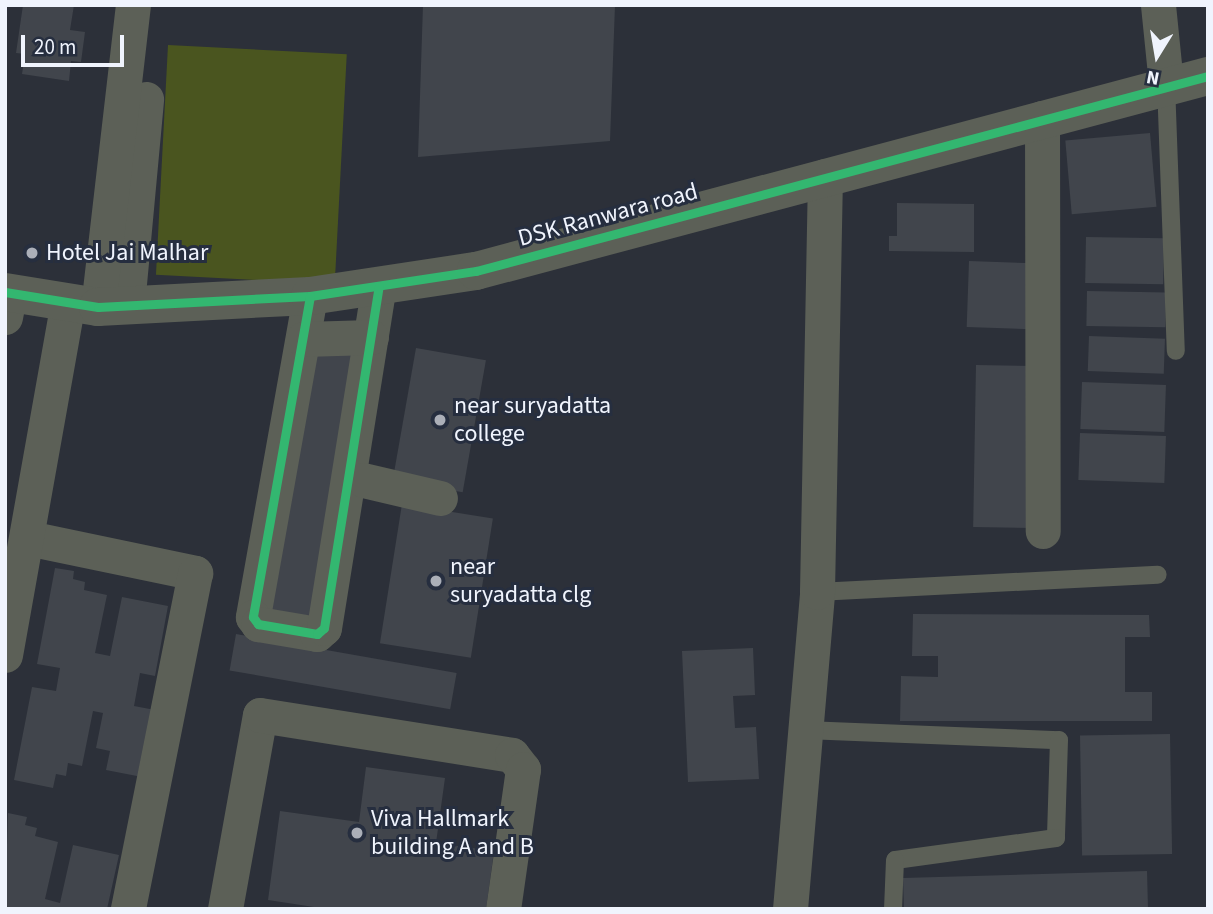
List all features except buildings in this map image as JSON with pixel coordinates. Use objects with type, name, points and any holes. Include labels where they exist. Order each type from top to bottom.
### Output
[{"type":"street","points":[[98,304],[134,5]]},
{"type":"street","points":[[5,655],[28,538],[98,304],[156,5]]},
{"type":"street","points":[[1158,5],[1166,84]]},
{"type":"street","name":"DSK Ranwara road","points":[[7,300],[98,304],[310,296],[476,271],[1166,84],[1208,76]]},
{"type":"street","points":[[1042,118],[1044,531]]},
{"type":"street","points":[[790,909],[817,592],[825,176]]},
{"type":"street","points":[[310,296],[253,617],[258,624],[317,634],[324,628],[371,337],[388,284]]},
{"type":"street","points":[[336,637],[363,480],[388,284]]},
{"type":"street","points":[[303,339],[371,337]]},
{"type":"street","points":[[363,480],[440,498]]},
{"type":"street","points":[[28,538],[195,573],[128,909]]},
{"type":"street","points":[[225,909],[260,715],[512,755],[523,769],[503,909]]},
{"type":"lane","points":[[1166,84],[1176,351]]},
{"type":"lane","points":[[817,592],[1158,575]]},
{"type":"lane","points":[[805,730],[1059,740],[1056,838],[895,860],[893,909]]},
{"type":"green space","points":[[168,45],[347,54],[335,284],[156,275]]},
{"type":"cycle path","points":[[5,292],[98,307],[310,296],[476,271],[1208,76]]},
{"type":"cycle path","points":[[310,296],[253,617],[258,624],[317,634],[324,628],[379,286]]},
{"type":"place","name":"Hotel Jai Malhar","points":[[32,253]]},
{"type":"place","name":"near suryadatta college","points":[[440,420]]},
{"type":"place","name":"near suryadatta clg","points":[[436,581]]},
{"type":"place","name":"Viva Hallmark building A and B","points":[[357,833]]}]
